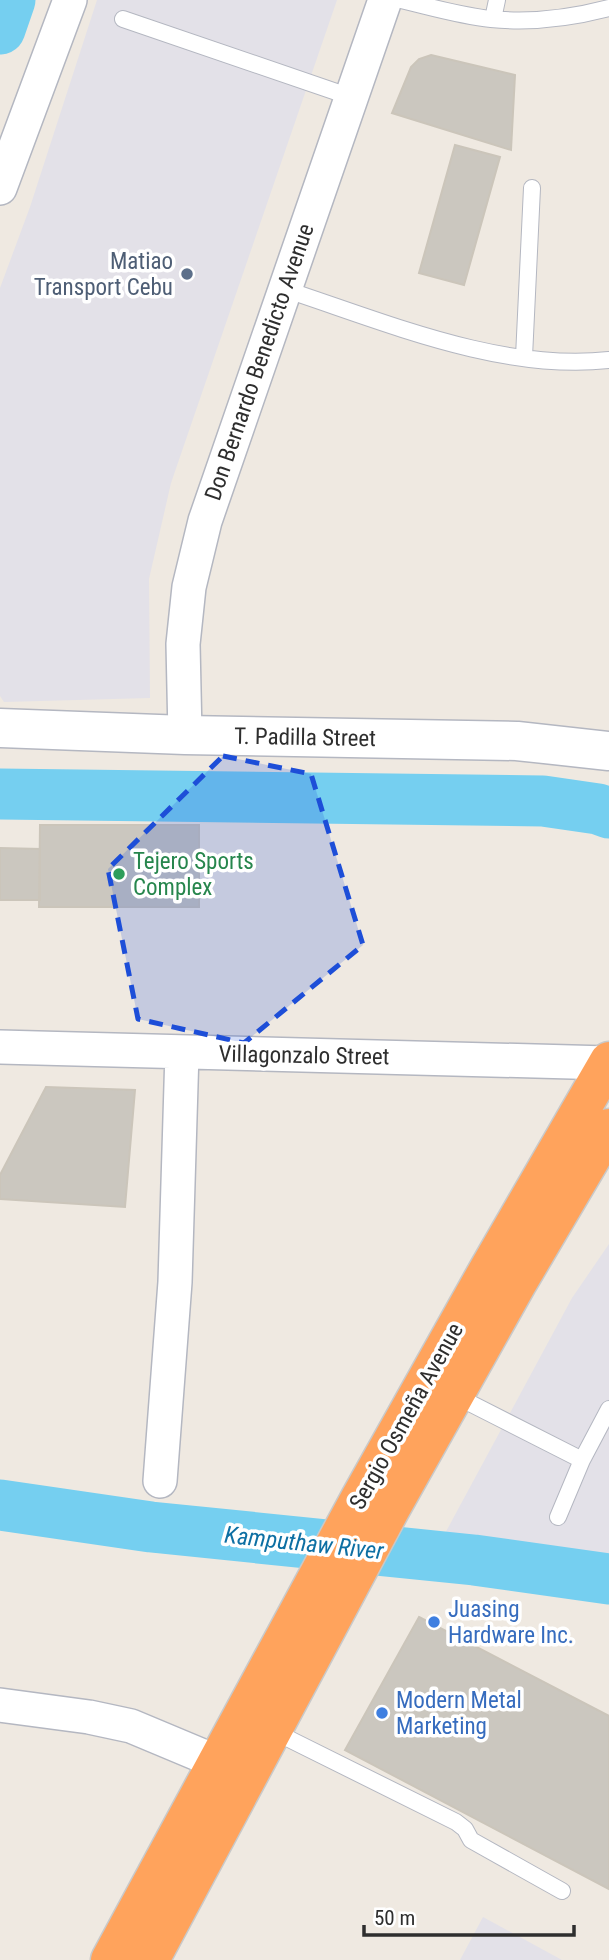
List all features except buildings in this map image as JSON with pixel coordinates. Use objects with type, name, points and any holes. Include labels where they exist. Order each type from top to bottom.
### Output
[{"type":"highway","name":"Sergio Osmeña Avenue","points":[[110,1960],[217,1762],[339,1570],[608,1062]]},
{"type":"highway","name":"Sergio Osmeña Avenue","points":[[375,1504],[454,1395],[609,1128]]},
{"type":"highway","name":"Sergio Osmeña Avenue","points":[[150,1960],[273,1731],[339,1570]]},
{"type":"street","points":[[0,188],[70,0]]},
{"type":"street","name":"Don Bernardo Benedicto Avenue","points":[[185,735],[183,644],[189,587],[205,521],[385,0]]},
{"type":"street","name":"T. Padilla Street","points":[[0,728],[185,735],[517,741],[609,751]]},
{"type":"street","name":"Villagonzalo Street","points":[[0,1047],[608,1062]]},
{"type":"street","points":[[160,1481],[175,1282],[182,1052]]},
{"type":"street","points":[[0,1705],[89,1717],[131,1726],[217,1762]]},
{"type":"lane","points":[[401,0],[493,19],[533,20],[583,15],[609,8]]},
{"type":"lane","points":[[493,19],[497,0]]},
{"type":"lane","points":[[123,19],[351,97]]},
{"type":"lane","points":[[524,357],[532,188]]},
{"type":"lane","points":[[284,289],[445,341],[524,357],[579,363],[609,360]]},
{"type":"lane","points":[[454,1395],[582,1460]]},
{"type":"lane","points":[[558,1517],[582,1460],[609,1409]]},
{"type":"lane","points":[[273,1731],[456,1822],[465,1829],[471,1840],[562,1891]]},
{"type":"highlighted area","points":[[223,756],[311,774],[363,945],[244,1043],[138,1019],[108,869]]},
{"type":"shaded area","points":[[97,0],[337,0],[171,483],[149,579],[150,698],[4,702],[0,696],[0,288],[30,207]]},
{"type":"shaded area","points":[[609,1244],[609,1571],[442,1539],[572,1298]]},
{"type":"shaded area","points":[[483,1917],[562,1960],[460,1960]]},
{"type":"waterway","points":[[0,29],[10,0]]},
{"type":"waterway","points":[[0,794],[543,801],[609,813]]},
{"type":"waterway","name":"Kamputhaw River","points":[[0,1505],[151,1527],[474,1560],[609,1579]]},
{"type":"place","name":"Matiao Transport Cebu","points":[[187,274]]},
{"type":"place","name":"Tejero Sports Complex","points":[[119,874]]},
{"type":"place","name":"Juasing Hardware Inc.","points":[[434,1622]]},
{"type":"place","name":"Modern Metal Marketing","points":[[382,1713]]}]
